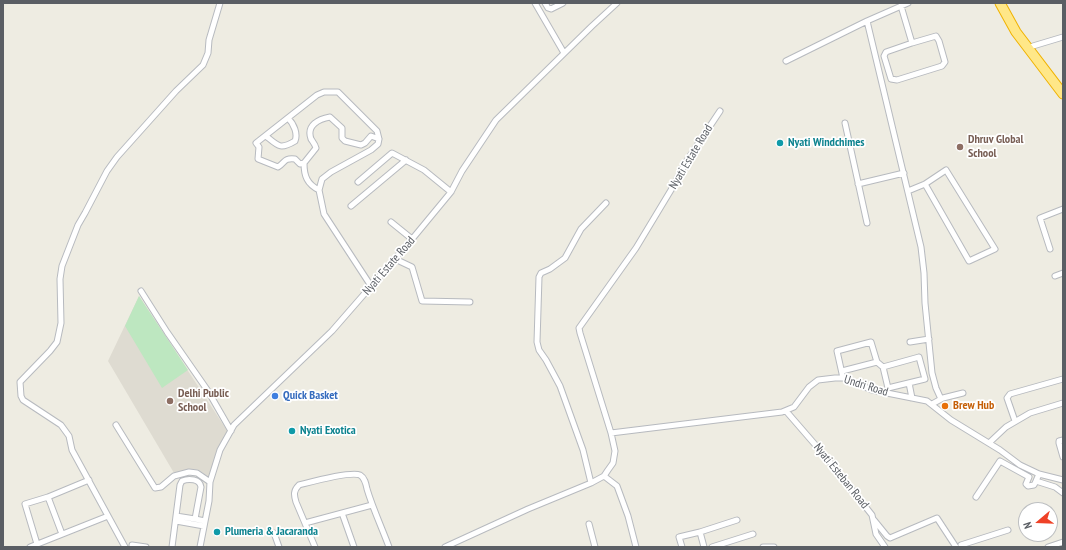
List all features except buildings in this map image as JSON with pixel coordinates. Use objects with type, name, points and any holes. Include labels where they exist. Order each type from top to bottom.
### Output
[{"type":"highway","points":[[1000,3],[1016,32],[1063,94]]},
{"type":"highway","points":[[1004,3],[1012,18],[1063,85]]},
{"type":"street","points":[[124,547],[72,450],[69,436],[61,425],[23,400],[21,396],[20,382],[57,342],[61,323],[60,279],[62,266],[84,213],[107,171],[117,157],[176,91],[203,65],[208,53],[209,40],[220,3]]},
{"type":"street","points":[[535,3],[564,53]]},
{"type":"street","points":[[544,3],[551,9],[563,3]]},
{"type":"street","name":"Nyati Estate Road","points":[[200,547],[209,501],[210,482],[220,450],[234,425],[332,331],[372,286],[451,192],[462,171],[496,120],[617,3]]},
{"type":"street","points":[[786,61],[867,20],[908,3]]},
{"type":"street","points":[[901,6],[912,43]]},
{"type":"street","points":[[867,20],[904,173],[923,262],[925,302],[932,374],[941,399]]},
{"type":"street","points":[[936,36],[945,60],[944,65],[897,80],[891,79],[884,56],[886,52],[912,43],[936,36]]},
{"type":"street","points":[[1033,46],[1063,37]]},
{"type":"street","points":[[304,163],[300,164],[295,159],[290,158],[283,161],[278,167],[261,161],[258,159],[259,147],[256,143],[324,92],[338,92],[377,131],[380,139],[378,144],[371,150],[330,172],[322,179],[319,190],[324,214],[372,286]]},
{"type":"street","name":"Nyati Estate Road","points":[[604,476],[613,462],[615,451],[611,433],[579,328],[636,248],[686,162],[720,111]]},
{"type":"street","points":[[319,190],[310,184],[304,172],[304,163],[316,148],[310,136],[312,125],[330,117],[342,128],[342,138],[345,141],[362,145],[371,136],[380,139]]},
{"type":"street","points":[[266,136],[277,145],[283,147],[295,141],[297,137],[294,126],[288,118]]},
{"type":"street","points":[[845,123],[867,223]]},
{"type":"street","points":[[358,182],[392,153],[424,170],[451,192]]},
{"type":"street","points":[[351,206],[406,160]]},
{"type":"street","points":[[908,191],[925,184],[946,170],[996,249],[969,261],[925,184]]},
{"type":"street","points":[[858,184],[904,173]]},
{"type":"street","points":[[591,482],[583,450],[560,386],[539,350],[537,342],[539,284],[541,272],[550,269],[565,258],[581,229],[606,203]]},
{"type":"street","points":[[1050,249],[1040,218],[1063,210]]},
{"type":"street","points":[[391,222],[412,239]]},
{"type":"street","points":[[395,259],[412,267],[422,301],[470,302]]},
{"type":"street","points":[[1055,276],[1063,273]]},
{"type":"street","points":[[141,291],[167,332],[208,391],[231,431]]},
{"type":"street","points":[[910,342],[929,339]]},
{"type":"street","points":[[843,378],[837,351],[871,342],[877,362],[883,367],[888,388],[925,379],[919,357],[883,367]]},
{"type":"street","points":[[842,371],[877,362]]},
{"type":"street","name":"Undri Road","points":[[786,411],[794,407],[809,387],[818,380],[843,378],[872,390],[927,401],[951,420],[1020,465],[1039,474],[1063,480]]},
{"type":"street","points":[[1015,421],[1007,398],[1010,394],[1063,379]]},
{"type":"street","points":[[909,383],[912,398]]},
{"type":"street","points":[[932,404],[941,399],[963,393]]},
{"type":"street","points":[[988,443],[1000,431],[1030,412],[1063,403]]},
{"type":"street","points":[[611,433],[786,411]]},
{"type":"street","name":"Nyati Esteban Road","points":[[786,411],[825,456],[872,515],[876,534],[885,547]]},
{"type":"street","points":[[116,425],[155,488],[161,487],[174,476],[189,472],[197,473],[210,482]]},
{"type":"street","points":[[1063,440],[1059,443],[1063,457]]},
{"type":"street","points":[[976,498],[1000,461],[1028,477]]},
{"type":"street","points":[[1031,470],[1026,484],[1028,486],[1034,485],[1039,474]]},
{"type":"street","points":[[314,547],[294,495],[294,489],[299,485],[341,476],[361,476],[364,479],[372,505],[390,547]]},
{"type":"street","points":[[446,547],[604,476],[617,486],[628,516],[636,547]]},
{"type":"street","points":[[172,547],[180,485],[182,481],[187,479],[199,481],[201,487],[195,519]]},
{"type":"street","points":[[37,544],[25,504],[48,497],[89,480]]},
{"type":"street","points":[[1036,481],[1063,493]]},
{"type":"street","points":[[48,497],[62,534]]},
{"type":"street","points":[[305,523],[372,505]]},
{"type":"street","points":[[342,513],[354,547]]},
{"type":"street","points":[[30,547],[108,516]]},
{"type":"street","points":[[176,518],[205,524]]},
{"type":"street","points":[[176,518],[195,519],[205,524]]},
{"type":"street","points":[[873,520],[886,536],[890,538],[937,518],[956,547]]},
{"type":"street","points":[[682,547],[679,537],[737,520]]},
{"type":"street","points":[[589,524],[595,547]]},
{"type":"street","points":[[962,547],[961,545],[1008,530]]},
{"type":"street","points":[[700,532],[704,547]]},
{"type":"street","points":[[274,533],[279,547]]},
{"type":"street","points":[[712,547],[753,534]]},
{"type":"street","points":[[117,547],[121,540]]},
{"type":"street","points":[[1048,547],[1063,542]]},
{"type":"street","points":[[132,544],[146,547]]},
{"type":"street","points":[[763,547],[774,547]]},
{"type":"shaded area","name":"Delhi Public School","points":[[139,296],[228,432],[209,477],[199,470],[193,469],[174,473],[108,361]]},
{"type":"green space","points":[[139,296],[188,370],[162,388],[125,326]]},
{"type":"place","name":"Nyati Windchimes","points":[[780,143]]},
{"type":"place","name":"Dhruv Global School","points":[[960,147]]},
{"type":"place","name":"Quick Basket","points":[[275,396]]},
{"type":"place","name":"Delhi Public School","points":[[170,401]]},
{"type":"place","name":"Brew Hub","points":[[945,406]]},
{"type":"place","name":"Nyati Exotica","points":[[292,431]]},
{"type":"place","name":"Plumeria & Jacaranda","points":[[217,532]]}]
